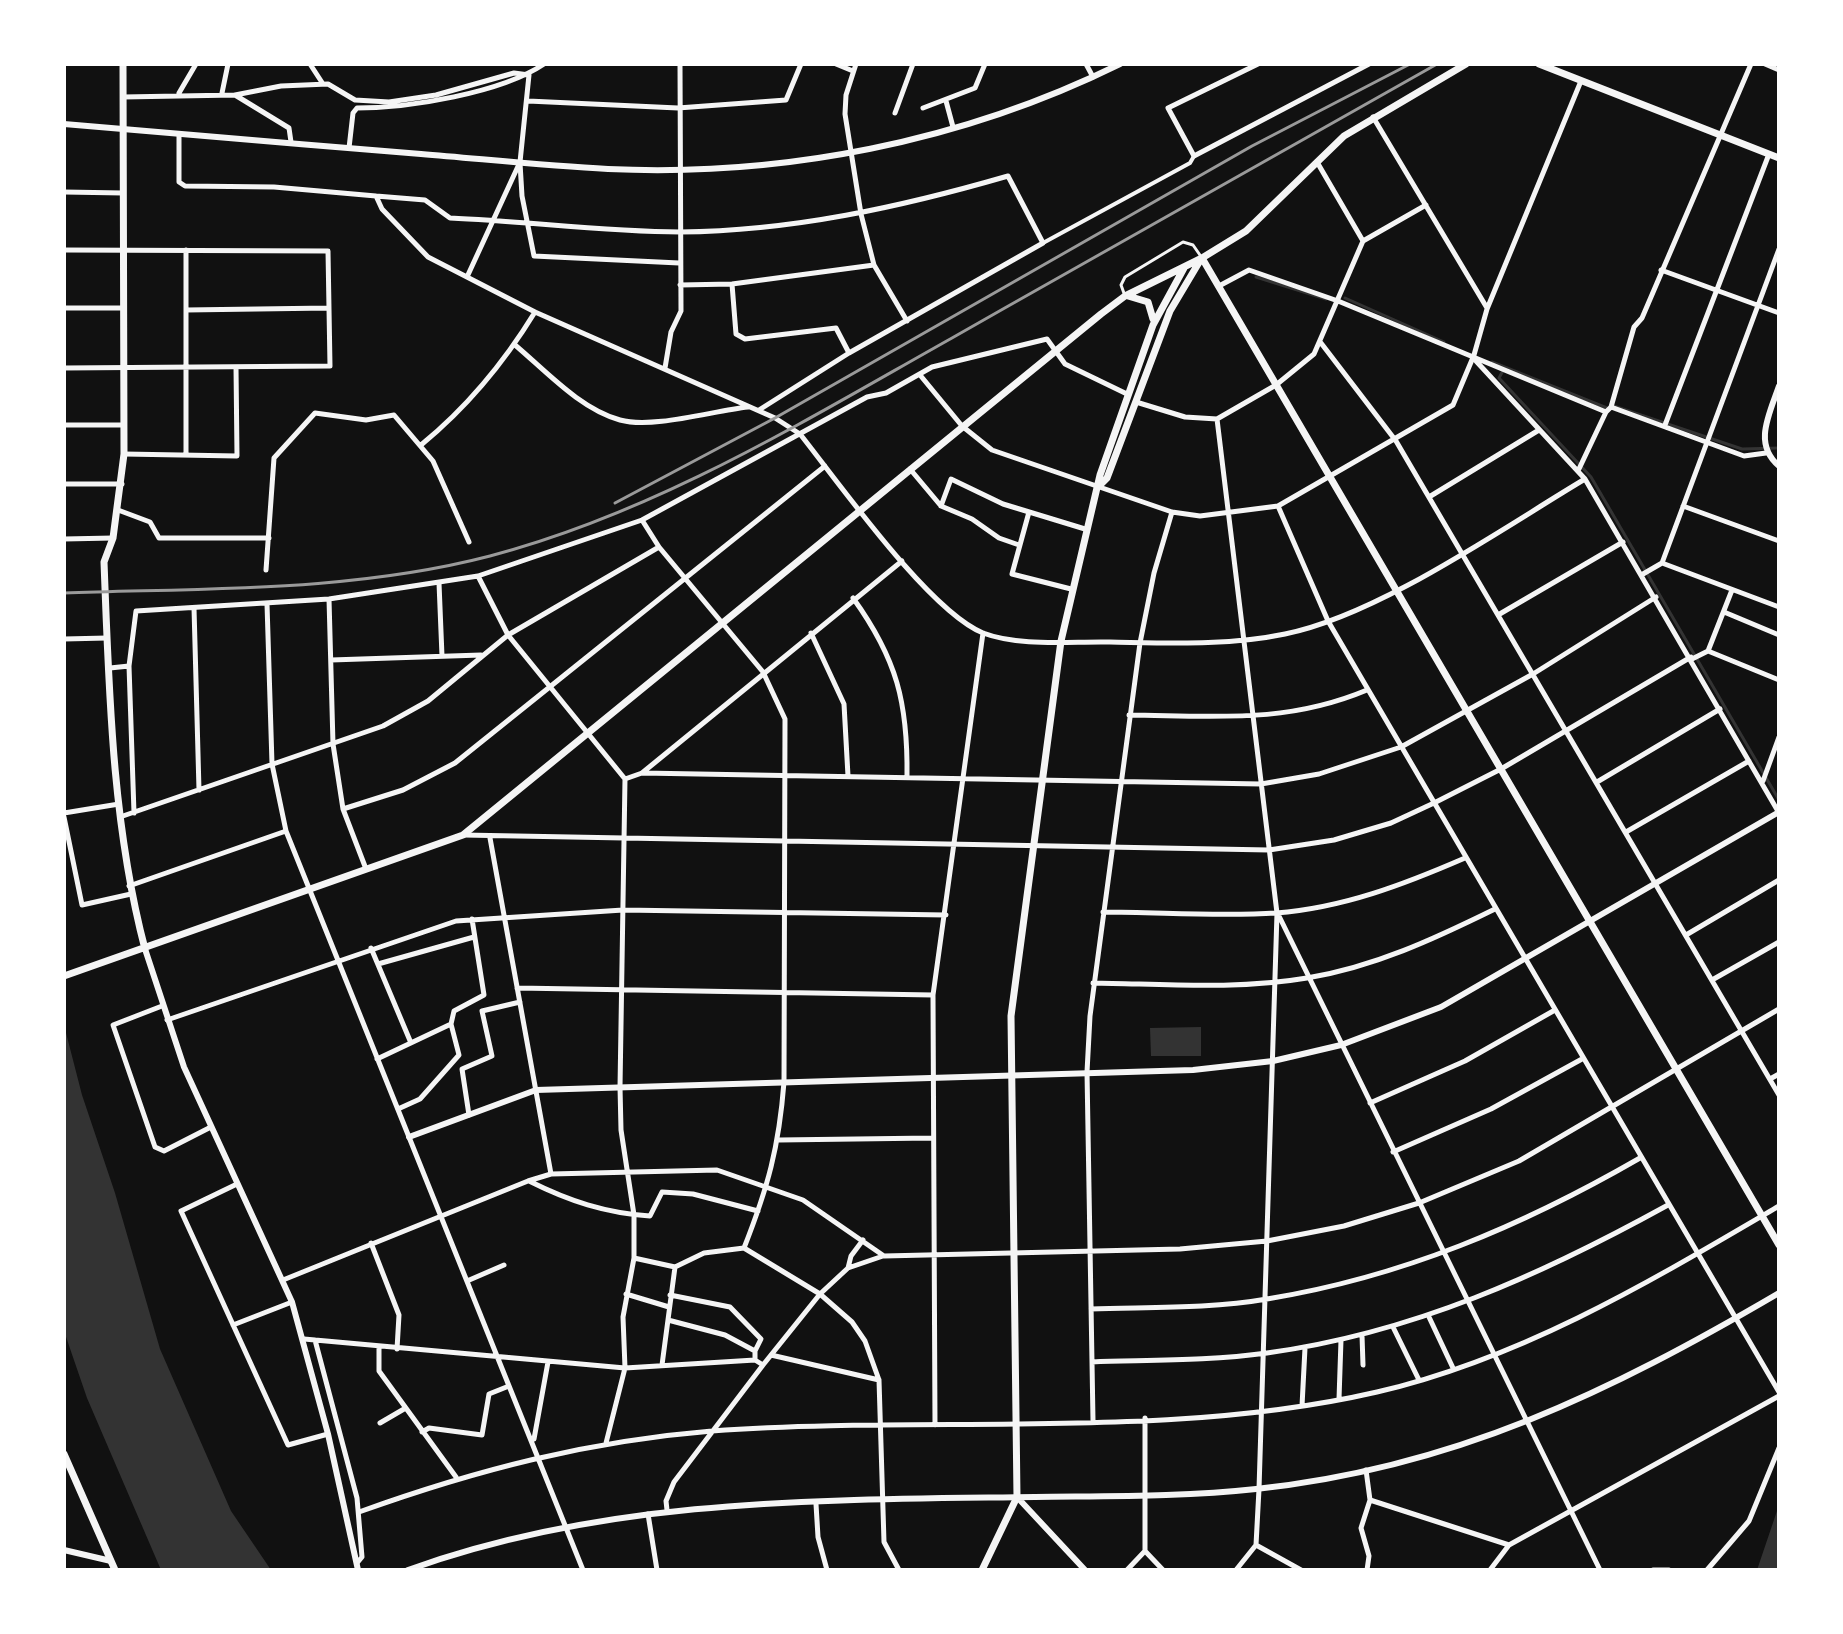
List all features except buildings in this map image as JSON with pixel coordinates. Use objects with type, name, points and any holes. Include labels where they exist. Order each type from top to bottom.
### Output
[{"type":"main road","points":[[123,64],[123,484],[113,538],[104,562],[120,817],[130,890],[145,949]]},
{"type":"main road","points":[[64,976],[463,835],[1125,296],[1202,258],[1261,218],[1316,161],[1373,116],[1466,64]]},
{"type":"main road","points":[[1539,64],[1779,158]]},
{"type":"main road","points":[[1202,258],[1779,1245]]},
{"type":"main road","points":[[1100,485],[1107,478],[1170,311],[1202,258]]},
{"type":"main road","points":[[982,1570],[1017,1497],[1009,1076],[1011,1016],[1061,641],[1085,529],[1127,394],[1153,325],[1176,277],[1189,263]]},
{"type":"main road","points":[[1125,296],[1141,298],[1151,305],[1153,325]]},
{"type":"main road","points":[[64,1454],[115,1570]]},
{"type":"street","points":[[178,94],[196,64]]},
{"type":"street","points":[[222,93],[228,64]]},
{"type":"street","points":[[310,64],[323,84]]},
{"type":"street","points":[[349,148],[353,113],[357,108],[431,103],[529,75],[544,64]]},
{"type":"street","points":[[665,368],[671,332],[681,311],[678,169],[680,64]]},
{"type":"street","points":[[528,101],[678,108],[786,100],[801,64]]},
{"type":"street","points":[[836,64],[855,67],[845,114],[861,214],[874,265],[907,321]]},
{"type":"street","points":[[895,113],[913,64]]},
{"type":"street","points":[[923,108],[975,88],[985,64]]},
{"type":"street","points":[[1086,64],[1093,77]]},
{"type":"street","points":[[64,124],[608,169],[774,165],[850,153],[953,127],[1093,77],[1120,64]]},
{"type":"street","points":[[1194,156],[1168,108],[1258,64]]},
{"type":"street","points":[[758,411],[849,353],[1190,163],[1194,156],[1359,66],[1369,64]]},
{"type":"street","points":[[1578,471],[1608,410],[1634,327],[1642,318],[1751,64]]},
{"type":"street","points":[[1765,64],[1779,70]]},
{"type":"street","points":[[122,97],[235,95],[281,86],[323,84],[355,100],[373,103],[436,95],[514,73],[529,75]]},
{"type":"street","points":[[529,75],[520,162],[534,256],[679,263]]},
{"type":"street","points":[[920,375],[962,426],[992,450],[1172,512],[1200,516],[1278,506],[1396,441],[1453,405],[1473,358],[1487,309],[1581,81]]},
{"type":"street","points":[[235,95],[289,128],[291,142]]},
{"type":"street","points":[[946,101],[953,127]]},
{"type":"street","points":[[1373,116],[1487,309]]},
{"type":"street","points":[[179,135],[179,182],[185,186],[274,187],[425,200],[450,218],[679,232],[782,225],[861,214],[1008,176],[1043,243]]},
{"type":"street","points":[[1665,425],[1769,154]]},
{"type":"street","points":[[1316,161],[1363,241]]},
{"type":"street","points":[[466,278],[520,162]]},
{"type":"street","points":[[64,192],[123,193]]},
{"type":"street","points":[[376,196],[382,209],[428,257],[535,312],[751,407],[800,434],[938,602],[983,633],[1061,641],[1140,643],[1244,639],[1286,634],[1328,621],[1396,589],[1585,479]]},
{"type":"street","points":[[1136,402],[1185,417],[1217,419],[1276,385],[1303,366],[1321,343],[1363,241],[1426,205]]},
{"type":"street","points":[[1643,574],[1662,563],[1779,249]]},
{"type":"street","points":[[64,250],[328,251],[330,366],[64,368]]},
{"type":"street","points":[[186,250],[186,455]]},
{"type":"street","points":[[680,285],[732,284],[874,265]]},
{"type":"street","points":[[1219,286],[1249,270],[1338,301],[1608,410],[1665,425],[1744,456],[1766,453]]},
{"type":"street","points":[[1661,270],[1779,313]]},
{"type":"street","points":[[732,284],[736,334],[745,339],[836,328],[849,353]]},
{"type":"street","points":[[64,308],[123,308]]},
{"type":"street","points":[[186,310],[329,308]]},
{"type":"street","points":[[421,445],[442,427],[515,345],[535,312]]},
{"type":"street","points":[[134,813],[129,666],[136,611],[329,599],[478,576],[642,520],[867,397],[886,393],[932,367],[1047,339],[1065,364],[1085,377],[1127,394]]},
{"type":"street","points":[[1321,343],[1396,441],[1779,1095]]},
{"type":"street","points":[[515,345],[586,403],[620,420],[647,422],[751,407]]},
{"type":"street","points":[[409,1137],[536,1090],[1193,1070],[1273,1061],[1341,1045],[1441,1007],[1779,812],[1585,479],[1473,358]]},
{"type":"street","points":[[124,454],[237,456],[236,367]]},
{"type":"street","points":[[1779,386],[1762,442],[1766,453],[1779,466]]},
{"type":"street","points":[[266,570],[274,458],[315,413],[366,420],[394,415],[421,445],[440,474],[469,542]]},
{"type":"street","points":[[1217,419],[1277,913],[1256,1545],[1236,1570]]},
{"type":"street","points":[[64,425],[124,425]]},
{"type":"street","points":[[1429,497],[1539,430]]},
{"type":"street","points":[[343,809],[403,790],[455,763],[551,690],[684,577],[825,466]]},
{"type":"street","points":[[910,469],[941,506],[972,519],[999,538],[1019,545]]},
{"type":"street","points":[[941,506],[951,479],[1003,504],[1085,529]]},
{"type":"street","points":[[64,484],[123,484]]},
{"type":"street","points":[[1278,506],[1328,621],[1779,1394],[1509,1545],[1490,1570]]},
{"type":"street","points":[[1683,506],[1779,541]]},
{"type":"street","points":[[118,510],[150,522],[159,538],[269,538]]},
{"type":"street","points":[[1029,512],[1012,574],[1071,589]]},
{"type":"street","points":[[1093,1420],[1087,1072],[1093,983],[1140,643],[1154,573],[1172,512]]},
{"type":"street","points":[[642,520],[659,547],[763,672],[785,719],[788,775],[784,1082],[779,1140],[768,1186],[744,1248]]},
{"type":"street","points":[[64,539],[113,538]]},
{"type":"street","points":[[1498,615],[1623,542]]},
{"type":"street","points":[[120,817],[383,726],[428,701],[508,635],[659,547]]},
{"type":"street","points":[[642,773],[902,561]]},
{"type":"street","points":[[1662,563],[1779,607]]},
{"type":"street","points":[[478,576],[508,635],[625,779],[620,1087],[625,1170],[634,1215],[634,1258],[623,1317],[625,1368],[606,1443]]},
{"type":"street","points":[[439,583],[442,656]]},
{"type":"street","points":[[1708,651],[1732,590]]},
{"type":"street","points":[[625,779],[642,773],[1261,784],[1319,774],[1401,747],[1533,674],[1656,597]]},
{"type":"street","points":[[853,598],[881,636],[898,676],[908,729],[907,777]]},
{"type":"street","points":[[329,599],[333,744],[343,809],[366,871]]},
{"type":"street","points":[[267,604],[272,764],[286,831],[307,891],[583,1570]]},
{"type":"street","points":[[194,608],[199,790]]},
{"type":"street","points":[[1724,612],[1779,635]]},
{"type":"street","points":[[811,633],[844,704],[848,776]]},
{"type":"street","points":[[935,1425],[933,995],[983,633]]},
{"type":"street","points":[[64,639],[107,638]]},
{"type":"street","points":[[463,835],[490,838],[1269,850],[1334,840],[1391,823],[1501,769],[1566,728],[1708,651],[1779,680]]},
{"type":"street","points":[[331,660],[484,655]]},
{"type":"street","points":[[110,668],[129,666]]},
{"type":"street","points":[[1129,715],[1253,716],[1299,713],[1367,690]]},
{"type":"street","points":[[1597,782],[1720,709]]},
{"type":"street","points":[[1763,783],[1779,737]]},
{"type":"street","points":[[1626,832],[1749,761]]},
{"type":"street","points":[[119,804],[64,815],[82,905],[286,831]]},
{"type":"street","points":[[490,838],[551,1174]]},
{"type":"street","points":[[1103,912],[1277,913],[1353,900],[1412,881],[1465,858]]},
{"type":"street","points":[[1686,935],[1779,880]]},
{"type":"street","points":[[1093,983],[1276,982],[1309,978],[1378,961],[1435,939],[1495,909]]},
{"type":"street","points":[[166,1020],[371,948],[472,919],[623,910],[787,915],[946,915]]},
{"type":"street","points":[[1277,913],[1600,1570]]},
{"type":"street","points":[[398,1109],[420,1099],[459,1055],[451,1024],[454,1011],[484,995],[472,919]]},
{"type":"street","points":[[378,964],[474,937]]},
{"type":"street","points":[[1712,980],[1779,942]]},
{"type":"street","points":[[371,948],[411,1043]]},
{"type":"street","points":[[145,949],[166,1020],[209,1128],[292,1302],[328,1434],[357,1567]]},
{"type":"street","points":[[517,988],[933,995]]},
{"type":"street","points":[[469,1115],[462,1069],[492,1056],[482,1011],[520,1002]]},
{"type":"street","points":[[162,1006],[113,1025],[155,1147],[164,1151],[209,1128]]},
{"type":"street","points":[[667,1510],[666,1501],[674,1482],[820,1294],[848,1268],[884,1256],[1091,1252],[1267,1241],[1344,1226],[1419,1203],[1519,1161],[1779,1009]]},
{"type":"street","points":[[1370,1103],[1465,1061],[1555,1010]]},
{"type":"street","points":[[377,1059],[451,1024]]},
{"type":"street","points":[[1393,1152],[1491,1109],[1583,1058]]},
{"type":"street","points":[[1770,1079],[1779,1074]]},
{"type":"street","points":[[779,1140],[932,1138]]},
{"type":"street","points":[[1091,1309],[1265,1300],[1356,1282],[1445,1255],[1505,1230],[1640,1158]]},
{"type":"street","points":[[283,1280],[528,1181],[551,1174],[625,1170],[717,1170],[768,1186],[803,1200],[884,1256]]},
{"type":"street","points":[[528,1181],[565,1199],[615,1214],[650,1216],[662,1192],[693,1194],[758,1211]]},
{"type":"street","points":[[237,1184],[181,1211],[288,1445],[328,1434]]},
{"type":"street","points":[[1092,1362],[1264,1354],[1305,1348],[1393,1327],[1467,1303],[1571,1259],[1668,1205]]},
{"type":"street","points":[[359,1512],[456,1477],[606,1443],[713,1431],[1262,1412],[1339,1399],[1419,1380],[1494,1355],[1602,1308],[1779,1206]]},
{"type":"street","points":[[848,1268],[851,1256],[863,1240]]},
{"type":"street","points":[[371,1243],[399,1315],[397,1349]]},
{"type":"street","points":[[634,1258],[675,1267],[704,1253],[744,1248],[820,1294],[852,1322],[865,1341],[879,1380],[880,1501],[884,1542],[899,1570]]},
{"type":"street","points":[[467,1281],[504,1265]]},
{"type":"street","points":[[662,1365],[675,1267]]},
{"type":"street","points":[[408,1570],[464,1550],[565,1525],[667,1510],[880,1501],[1146,1496],[1259,1489],[1366,1470],[1463,1446],[1528,1423],[1634,1376],[1779,1293]]},
{"type":"street","points":[[626,1294],[669,1307]]},
{"type":"street","points":[[670,1295],[730,1307],[761,1339],[755,1351],[755,1360]]},
{"type":"street","points":[[233,1325],[292,1302]]},
{"type":"street","points":[[1429,1317],[1453,1368]]},
{"type":"street","points":[[668,1320],[725,1335],[755,1351]]},
{"type":"street","points":[[1393,1327],[1419,1380]]},
{"type":"street","points":[[1362,1335],[1363,1365]]},
{"type":"street","points":[[304,1339],[625,1368],[755,1360],[763,1365]]},
{"type":"street","points":[[315,1340],[359,1512],[362,1557],[357,1567]]},
{"type":"street","points":[[1339,1399],[1341,1340]]},
{"type":"street","points":[[379,1347],[379,1371],[456,1477]]},
{"type":"street","points":[[1302,1406],[1305,1348]]},
{"type":"street","points":[[771,1355],[879,1380]]},
{"type":"street","points":[[533,1442],[548,1362]]},
{"type":"street","points":[[422,1432],[429,1428],[482,1435],[489,1394],[509,1386]]},
{"type":"street","points":[[380,1423],[404,1409]]},
{"type":"street","points":[[1127,1570],[1145,1551],[1145,1418]]},
{"type":"street","points":[[1707,1570],[1749,1521],[1779,1448]]},
{"type":"street","points":[[1366,1470],[1370,1500],[1361,1528],[1369,1556],[1367,1570]]},
{"type":"street","points":[[1017,1497],[1085,1570]]},
{"type":"street","points":[[1370,1500],[1509,1545]]},
{"type":"street","points":[[816,1504],[818,1537],[827,1570]]},
{"type":"street","points":[[648,1513],[657,1570]]},
{"type":"street","points":[[1256,1545],[1301,1570]]},
{"type":"street","points":[[64,1550],[111,1561]]},
{"type":"street","points":[[1145,1551],[1163,1570]]},
{"type":"street","points":[[1653,1570],[1669,1570]]},
{"type":"lane","points":[[1125,296],[1121,285],[1125,277],[1183,242],[1193,245],[1202,258]]},
{"type":"shaded area","points":[[64,1025],[82,1095],[115,1193],[160,1349],[231,1511],[271,1570],[161,1570],[87,1398],[64,1331]]},
{"type":"shaded area","points":[[1201,1027],[1201,1056],[1151,1056],[1150,1028]]},
{"type":"shaded area","points":[[1779,1505],[1779,1570],[1757,1570]]},
{"type":"waterway","points":[[1256,277],[1326,299]]},
{"type":"waterway","points":[[1345,298],[1444,342]]},
{"type":"waterway","points":[[1492,362],[1607,408]]},
{"type":"waterway","points":[[1505,367],[1499,378],[1591,477],[1779,800]]},
{"type":"waterway","points":[[1614,406],[1742,449],[1779,448]]},
{"type":"railway","points":[[615,503],[775,418],[1252,146],[1410,64]]},
{"type":"railway","points":[[64,593],[225,589],[385,576],[490,556],[612,515],[671,490],[785,432],[1437,64]]}]
